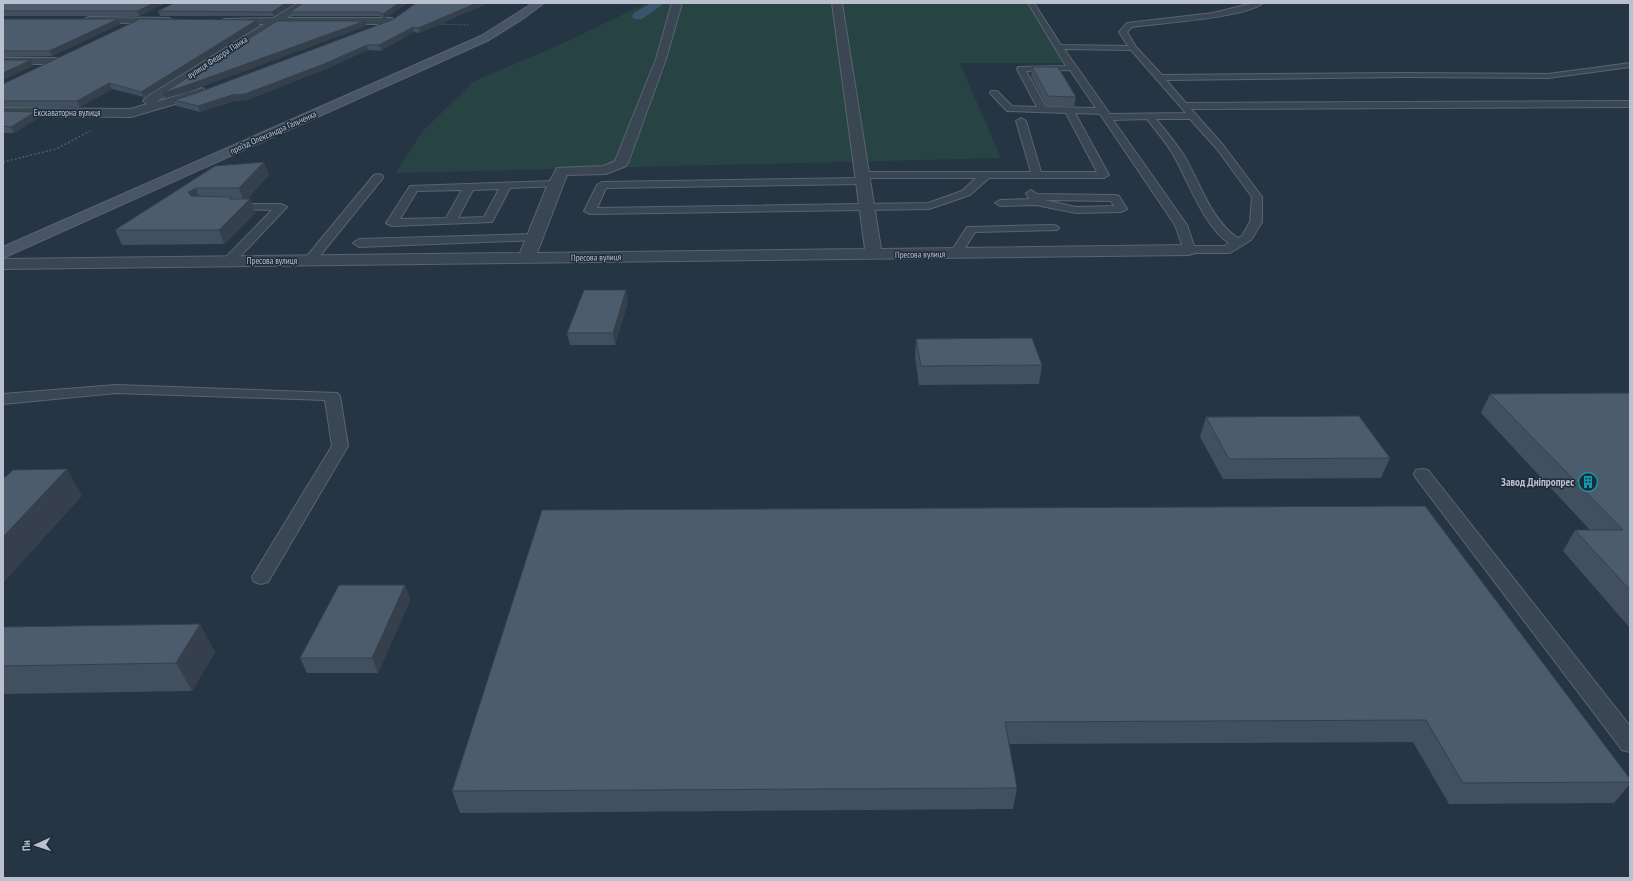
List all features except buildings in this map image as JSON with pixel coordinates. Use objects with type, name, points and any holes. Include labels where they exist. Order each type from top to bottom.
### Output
[{"type":"main road","name":"проїзд Олександра Гальченка","points":[[3,253],[485,38],[521,16],[538,3]]},
{"type":"street","name":"вулиця Федора Панка","points":[[126,112],[304,3]]},
{"type":"street","points":[[527,257],[554,184],[562,171],[606,170],[621,163],[661,59],[677,3]]},
{"type":"street","points":[[837,3],[874,254]]},
{"type":"street","points":[[118,30],[164,9]]},
{"type":"street","points":[[218,21],[273,22],[395,19],[361,33]]},
{"type":"street","points":[[79,20],[178,21]]},
{"type":"street","points":[[3,61],[60,59],[36,70]]},
{"type":"street","name":"Екскаваторна вулиця","points":[[3,112],[126,112],[192,96],[214,88]]},
{"type":"street","name":"Пресова вулиця","points":[[3,264],[311,259],[1189,250]]},
{"type":"lane","points":[[1031,3],[1072,68],[1181,225],[1189,250],[1226,250],[1247,238],[1256,222],[1257,197],[1220,147],[1133,48],[1123,32],[1130,25],[1220,14],[1249,8],[1260,3]]},
{"type":"lane","points":[[1059,47],[1133,48]]},
{"type":"lane","points":[[1159,78],[1403,75],[1548,76],[1630,65]]},
{"type":"lane","points":[[1043,110],[1021,69],[1072,68]]},
{"type":"lane","points":[[994,93],[1010,109],[1068,110],[1105,114],[1149,116],[1192,116]]},
{"type":"lane","points":[[1184,106],[1630,104]]},
{"type":"lane","points":[[986,175],[966,193],[929,206],[590,211],[602,185],[986,175],[1104,175],[1068,110]]},
{"type":"lane","points":[[1149,116],[1178,154],[1209,212],[1225,235],[1237,243]]},
{"type":"lane","points":[[1021,121],[1037,175]]},
{"type":"lane","points":[[1023,175],[1034,200]]},
{"type":"lane","points":[[311,259],[378,177]]},
{"type":"lane","points":[[506,186],[488,220],[392,223],[414,188],[554,184]]},
{"type":"lane","points":[[450,221],[469,187]]},
{"type":"lane","points":[[1000,203],[1034,200],[1115,198],[1121,209],[1076,210],[1034,200]]},
{"type":"lane","points":[[217,206],[281,207],[230,260]]},
{"type":"lane","points":[[956,253],[971,229],[1053,228]]},
{"type":"lane","points":[[359,243],[534,238]]},
{"type":"lane","points":[[3,399],[116,390],[332,396],[340,446],[261,577]]},
{"type":"lane","points":[[1422,474],[1630,743]]},
{"type":"path","points":[[431,23],[475,25]]},
{"type":"path","points":[[3,162],[56,149],[126,112]]},
{"type":"green space","points":[[647,3],[1027,3],[1064,63],[960,63],[1001,158],[395,173],[422,132],[474,81],[557,46]]},
{"type":"waterway","points":[[638,16],[659,3]]},
{"type":"place","name":"Завод Дніпропрес","points":[[1588,482]]}]
